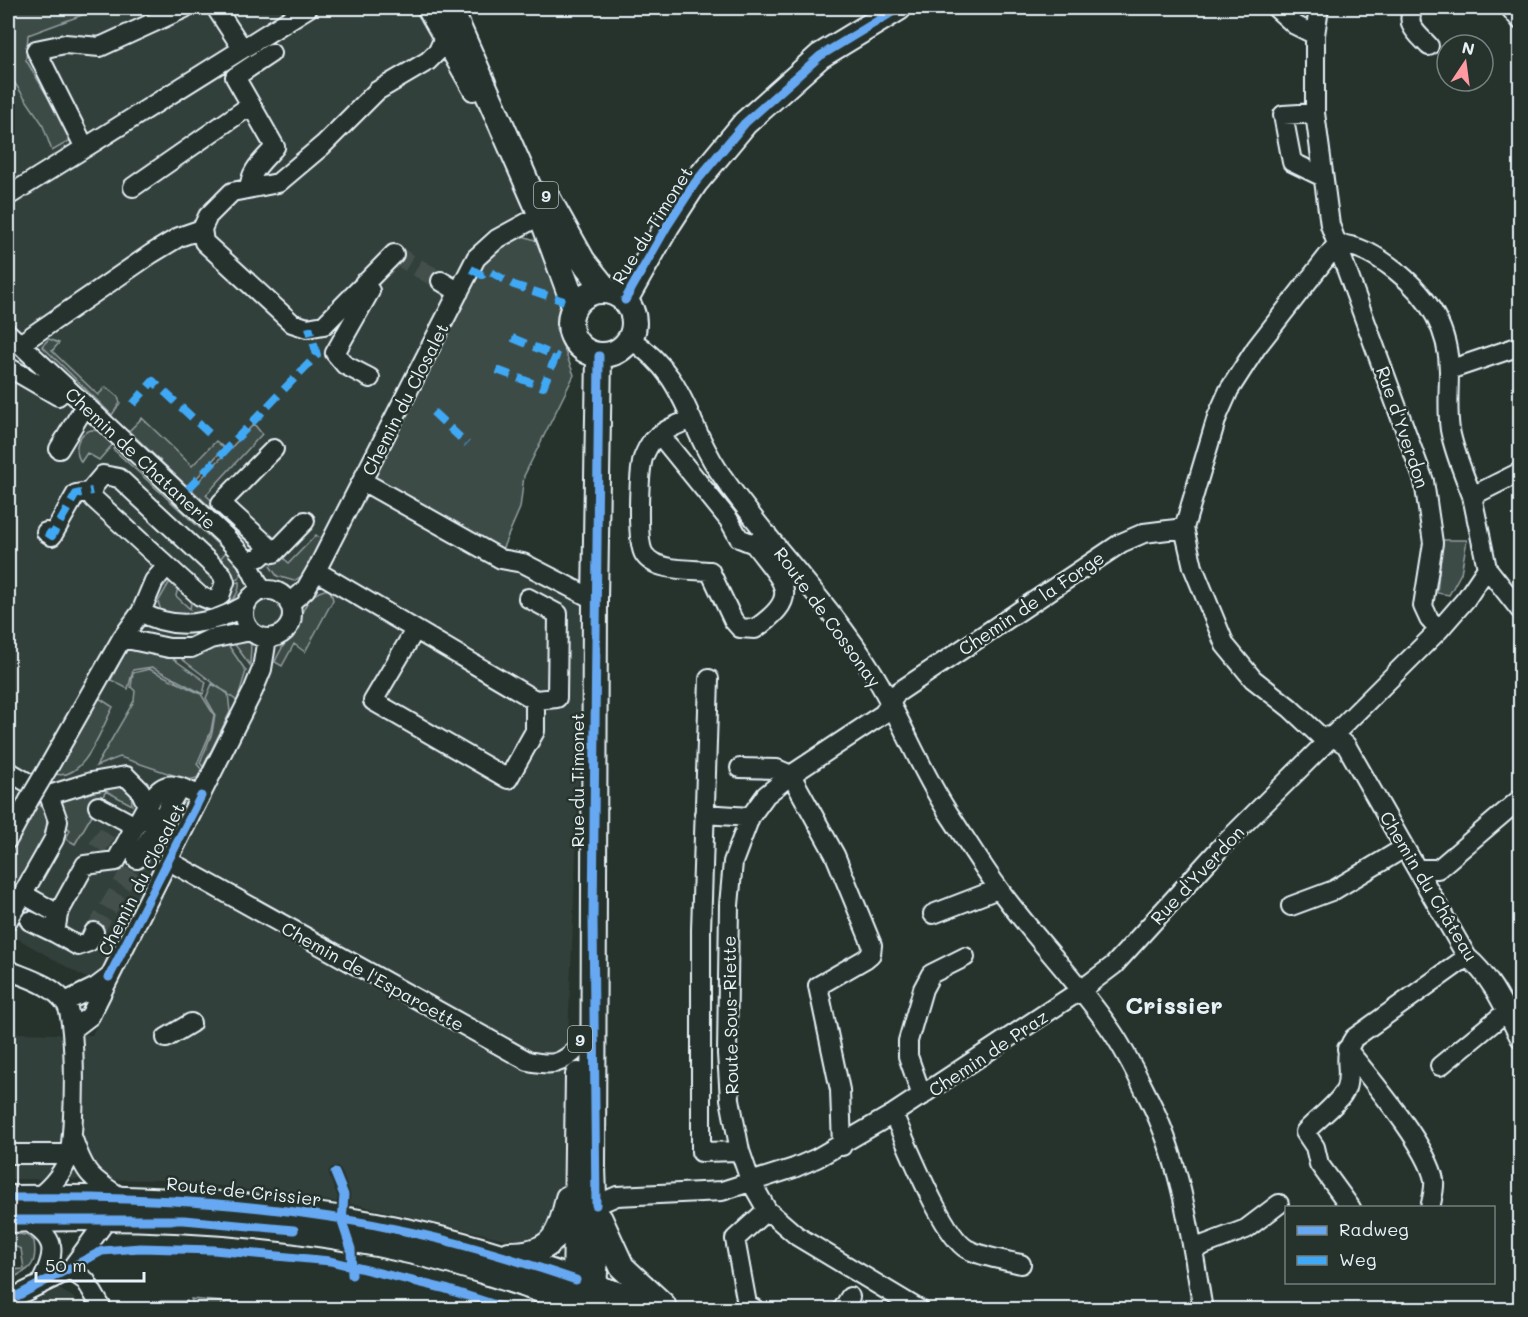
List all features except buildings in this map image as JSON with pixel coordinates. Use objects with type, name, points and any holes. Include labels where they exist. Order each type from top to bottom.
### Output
[{"type":"main road","name":"9","points":[[450,8],[481,93],[541,215],[574,305],[569,327],[572,338],[588,353],[599,356]]},
{"type":"main road","name":"Rue du Timonet","points":[[616,296],[695,183],[745,123],[820,56],[899,8]]},
{"type":"main road","name":"9","points":[[481,93],[583,261],[634,318],[630,339]]},
{"type":"main road","points":[[574,305],[589,293],[616,296]]},
{"type":"main road","points":[[599,356],[617,352],[630,339]]},
{"type":"main road","name":"Rue du Timonet","points":[[596,1205],[593,918],[599,356]]},
{"type":"main road","name":"Rue du Timonet","points":[[586,1300],[576,1160],[579,1047],[593,918]]},
{"type":"main road","points":[[546,1310],[497,1264],[539,1250],[559,1233],[576,1160]]},
{"type":"main road","name":"Route de Crissier","points":[[8,1198],[122,1198],[192,1201],[356,1221],[497,1264],[586,1300],[663,1310]]},
{"type":"main road","name":"9","points":[[596,1205],[605,1234],[622,1266],[669,1310]]},
{"type":"main road","points":[[586,1300],[596,1205]]},
{"type":"main road","name":"Route de Crissier","points":[[15,1220],[108,1218],[184,1220],[294,1230],[417,1253],[497,1264]]},
{"type":"street","points":[[84,146],[36,50],[65,44],[100,47],[185,8]]},
{"type":"street","points":[[216,8],[242,48]]},
{"type":"street","points":[[8,196],[84,146],[308,8]]},
{"type":"street","points":[[426,8],[443,40],[481,93]]},
{"type":"street","points":[[1276,8],[1295,25],[1315,35]]},
{"type":"street","name":"Rue d'Yverdon","points":[[1082,990],[1114,965],[1222,846],[1438,630],[1429,619],[1423,606],[1433,543],[1424,482],[1330,225],[1315,113],[1315,35],[1318,8]]},
{"type":"street","points":[[1413,8],[1409,16],[1410,26],[1429,46]]},
{"type":"street","points":[[1510,8],[1521,20]]},
{"type":"street","points":[[394,254],[324,325],[307,328],[292,323],[204,242],[202,229],[208,216],[232,192],[278,183],[323,145],[377,91],[428,61],[438,51],[443,40]]},
{"type":"street","points":[[250,188],[253,172],[275,147],[235,77],[272,53]]},
{"type":"street","points":[[133,187],[251,105]]},
{"type":"street","points":[[1315,113],[1283,115],[1292,162],[1322,176]]},
{"type":"street","name":"Chemin du Closalet","points":[[289,604],[305,590],[316,571],[364,482],[476,258],[497,239],[541,215]]},
{"type":"street","points":[[14,339],[179,237],[202,229]]},
{"type":"street","points":[[1184,528],[1217,417],[1229,390],[1256,348],[1337,244],[1352,245],[1382,260],[1425,298],[1442,325],[1449,370],[1446,400],[1450,433],[1472,496],[1487,568],[1521,610]]},
{"type":"street","points":[[441,281],[459,292]]},
{"type":"street","points":[[364,283],[370,291],[335,353],[345,365],[370,378]]},
{"type":"street","name":"Chemin de Chatanerie","points":[[14,339],[225,537],[247,561],[262,591]]},
{"type":"street","name":"Route de Cossonay","points":[[630,339],[656,357],[676,384],[710,457],[739,501],[760,539],[855,647],[872,670],[948,813],[999,889],[1082,990],[1113,1033],[1152,1104],[1176,1170],[1203,1310]]},
{"type":"street","points":[[1449,370],[1514,348]]},
{"type":"street","points":[[8,367],[58,396],[66,388]]},
{"type":"street","points":[[59,449],[85,406]]},
{"type":"street","points":[[660,435],[729,520],[739,538],[760,539],[781,580],[786,593],[782,607],[755,629],[740,628],[733,620],[710,571],[668,567],[653,562],[644,554],[640,539],[644,457],[651,442],[660,435],[671,427],[692,419]]},
{"type":"street","points":[[274,449],[221,503],[274,553],[305,522]]},
{"type":"street","points":[[1472,496],[1521,472]]},
{"type":"street","points":[[46,532],[52,536],[76,494],[92,490],[103,475],[111,474],[119,478],[222,574],[225,582],[224,591],[214,599],[204,598],[93,498],[92,490]]},
{"type":"street","points":[[364,482],[501,560],[523,563],[595,600]]},
{"type":"street","name":"Chemin de la Forge","points":[[888,702],[897,693],[1122,543],[1144,533],[1184,528]]},
{"type":"street","name":"Chemin du Château","points":[[1184,528],[1193,567],[1225,645],[1253,679],[1290,708],[1320,736],[1333,737],[1346,746],[1467,957],[1482,973],[1521,1038]]},
{"type":"street","points":[[247,561],[260,556],[270,548]]},
{"type":"street","points":[[8,839],[14,813],[29,800],[122,639],[141,620],[154,581],[167,566]]},
{"type":"street","points":[[1438,630],[1466,599],[1487,568]]},
{"type":"street","points":[[316,571],[535,700],[557,698],[558,614],[528,598]]},
{"type":"street","points":[[122,639],[191,648],[207,631],[246,605],[262,591],[280,594],[289,604],[291,620],[283,633],[267,638],[250,631],[207,631],[153,619],[141,620]]},
{"type":"street","points":[[246,605],[244,618],[250,631]]},
{"type":"street","points":[[141,620],[164,635],[188,636],[207,631]]},
{"type":"street","points":[[415,630],[374,701],[508,779],[535,731],[535,700]]},
{"type":"street","name":"Chemin du Closalet","points":[[73,1029],[90,1016],[169,861],[253,691],[262,669],[267,638]]},
{"type":"street","points":[[709,679],[701,930],[701,1152],[740,1151]]},
{"type":"street","name":"Route Sous-Riette","points":[[888,702],[883,714],[791,775],[766,795],[750,817],[733,862],[728,932],[727,1054],[730,1099],[740,1151],[750,1180],[767,1210],[797,1236],[920,1310]]},
{"type":"street","points":[[740,768],[777,769],[791,775],[835,855],[872,945],[871,954],[865,959],[818,986],[840,1090],[842,1146]]},
{"type":"street","points":[[8,771],[49,795],[57,822],[54,839],[8,920]]},
{"type":"street","points":[[49,795],[91,782],[126,776],[140,790],[154,831]]},
{"type":"street","points":[[86,865],[116,861],[158,789],[166,786],[180,787],[201,796]]},
{"type":"street","points":[[137,859],[180,787]]},
{"type":"street","points":[[1430,892],[1438,869],[1521,799]]},
{"type":"street","points":[[98,806],[114,823],[135,826]]},
{"type":"street","points":[[704,814],[750,817]]},
{"type":"street","points":[[55,933],[58,914],[97,848]]},
{"type":"street","points":[[1291,906],[1334,890],[1404,848]]},
{"type":"street","name":"Chemin de l'Esparcette","points":[[169,861],[528,1061],[550,1065],[568,1058],[579,1047]]},
{"type":"street","points":[[1417,869],[1438,869]]},
{"type":"street","points":[[933,914],[999,889]]},
{"type":"street","points":[[22,894],[58,914]]},
{"type":"street","points":[[30,921],[78,946],[89,942],[94,932]]},
{"type":"street","points":[[701,930],[728,932]]},
{"type":"street","points":[[921,1096],[908,1056],[908,1041],[923,989],[931,974],[964,957]]},
{"type":"street","points":[[1350,1206],[1319,1164],[1315,1147],[1305,1131],[1325,1110],[1341,1098],[1347,1085],[1347,1049],[1354,1038],[1467,957]]},
{"type":"street","points":[[8,970],[43,984],[65,1002],[72,1015],[69,1154],[51,1187],[37,1198]]},
{"type":"street","points":[[65,1002],[96,987],[109,977]]},
{"type":"street","name":"Chemin de Praz","points":[[596,1205],[617,1196],[722,1191],[750,1180],[794,1168],[842,1146],[1082,990]]},
{"type":"street","points":[[1440,1066],[1506,1012]]},
{"type":"street","points":[[166,1038],[191,1023]]},
{"type":"street","points":[[1347,1049],[1382,1092],[1429,1165],[1434,1190],[1430,1206]]},
{"type":"street","points":[[701,1053],[727,1054]]},
{"type":"street","points":[[893,1114],[937,1208],[955,1238],[967,1249],[1021,1264]]},
{"type":"street","points":[[71,1131],[83,1167],[99,1183],[122,1198]]},
{"type":"street","points":[[8,1154],[69,1154]]},
{"type":"street","points":[[1193,1249],[1246,1229],[1279,1204]]},
{"type":"street","points":[[756,1310],[747,1304],[735,1239],[767,1210]]},
{"type":"street","points":[[11,1295],[40,1285],[70,1269],[108,1218]]},
{"type":"street","points":[[15,1220],[39,1228],[50,1240],[52,1257],[40,1285]]},
{"type":"street","points":[[70,1269],[86,1281],[103,1310]]},
{"type":"shaded area","points":[[8,8],[101,8],[28,35],[26,60],[73,139],[52,151],[42,123],[14,82],[8,86]]},
{"type":"shaded area","points":[[101,8],[420,8],[481,98],[523,203],[519,214],[483,234],[468,252],[351,480],[501,565],[522,567],[583,602],[577,830],[561,1194],[550,1231],[539,1239],[522,1243],[359,1205],[176,1180],[8,1179],[8,1017],[16,1018],[17,1033],[92,1035],[112,993],[8,933],[8,86],[14,82],[42,123],[52,151],[73,139],[26,60],[28,35]]},
{"type":"shaded area","points":[[520,235],[538,241],[561,300],[556,328],[574,375],[524,476],[520,508],[501,552],[377,482],[372,474],[481,264],[504,244]]},
{"type":"shaded area","points":[[49,339],[59,343],[52,351],[98,395],[106,387],[118,397],[120,403],[112,415],[42,346]]},
{"type":"shaded area","points":[[142,418],[192,466],[216,441],[224,448],[191,484],[186,485],[129,431]]},
{"type":"shaded area","points":[[254,424],[262,434],[206,495],[254,542],[253,547],[193,491],[193,487]]},
{"type":"shaded area","points":[[91,430],[100,431],[114,443],[99,460],[87,453],[81,462],[77,452],[78,443],[82,435]]},
{"type":"shaded area","points":[[117,446],[220,542],[235,560],[241,574],[238,579],[233,580],[217,562],[226,552],[113,449]]},
{"type":"shaded area","points":[[316,535],[321,539],[304,574],[294,581],[277,576],[270,566],[281,556],[289,563]]},
{"type":"shaded area","points":[[1442,540],[1467,540],[1461,573],[1449,595],[1437,593]]},
{"type":"shaded area","points":[[239,582],[238,592],[221,607],[209,611],[182,614],[161,610],[158,602],[169,583],[179,583],[176,596],[190,609],[192,596],[230,594],[234,583]]},
{"type":"shaded area","points":[[330,589],[333,600],[305,652],[294,644],[282,666],[275,662],[307,603],[315,594]]},
{"type":"shaded area","points":[[246,640],[251,644],[250,665],[233,642]]},
{"type":"shaded area","points":[[226,642],[246,671],[237,701],[174,653]]},
{"type":"shaded area","points":[[133,647],[162,651],[206,682],[203,694],[152,667],[133,670],[128,689],[111,680],[126,650]]},
{"type":"shaded area","points":[[149,669],[201,694],[214,715],[211,731],[197,764],[202,770],[197,778],[188,780],[120,757],[96,766],[134,701],[135,691],[131,687],[133,673]]},
{"type":"shaded area","points":[[212,684],[228,693],[230,712],[203,767],[200,763],[212,733],[215,714],[206,698]]},
{"type":"shaded area","points":[[99,698],[113,707],[97,740],[75,770],[65,774],[55,774]]},
{"type":"shaded area","points":[[116,782],[131,789],[132,805],[106,791],[75,844],[66,839],[70,830],[67,827],[61,803],[64,799]]},
{"type":"shaded area","points":[[38,802],[47,816],[47,832],[8,903],[8,857]]},
{"type":"shaded area","points":[[8,1233],[26,1235],[34,1241],[35,1257],[27,1270],[8,1280],[8,1270],[24,1269],[21,1249],[8,1244]]},
{"type":"shaded area","points":[[59,1289],[73,1297],[81,1309],[15,1309]]},
{"type":"shaded area","points":[[191,1299],[222,1302],[221,1309],[195,1309]]},
{"type":"shaded area","points":[[161,1301],[187,1301],[191,1309],[161,1309],[159,1305]]},
{"type":"shaded area","points":[[225,1302],[283,1307],[282,1310],[224,1309]]},
{"type":"tunnel","points":[[394,254],[441,281]]},
{"type":"tunnel","points":[[97,848],[110,829]]},
{"type":"tunnel","points":[[94,932],[137,859]]},
{"type":"marked path","points":[[471,269],[482,275],[489,271],[514,285],[564,301]]},
{"type":"marked path","points":[[188,489],[317,355],[309,327]]},
{"type":"marked path","points":[[497,370],[543,387],[556,356],[510,337]]},
{"type":"marked path","points":[[133,404],[153,381],[213,437]]},
{"type":"marked path","points":[[433,412],[467,444]]},
{"type":"marked path","points":[[46,532],[52,536],[76,494],[92,491]]},
{"type":"cycle path","points":[[625,300],[667,226],[695,183],[745,123],[820,56],[899,8]]},
{"type":"cycle path","points":[[596,1205],[593,918],[599,356]]},
{"type":"cycle path","points":[[109,977],[201,796]]},
{"type":"cycle path","points":[[335,1173],[344,1195],[342,1222],[351,1249],[352,1275]]},
{"type":"cycle path","points":[[8,1198],[161,1200],[263,1208],[314,1215],[435,1238],[496,1254],[576,1280]]},
{"type":"cycle path","points":[[8,1220],[184,1220],[294,1230]]},
{"type":"cycle path","points":[[17,1296],[102,1251],[140,1248],[214,1250],[330,1261],[446,1289],[511,1310]]},
{"type":"district","name":"Crissier","points":[[1174,1004]]}]
